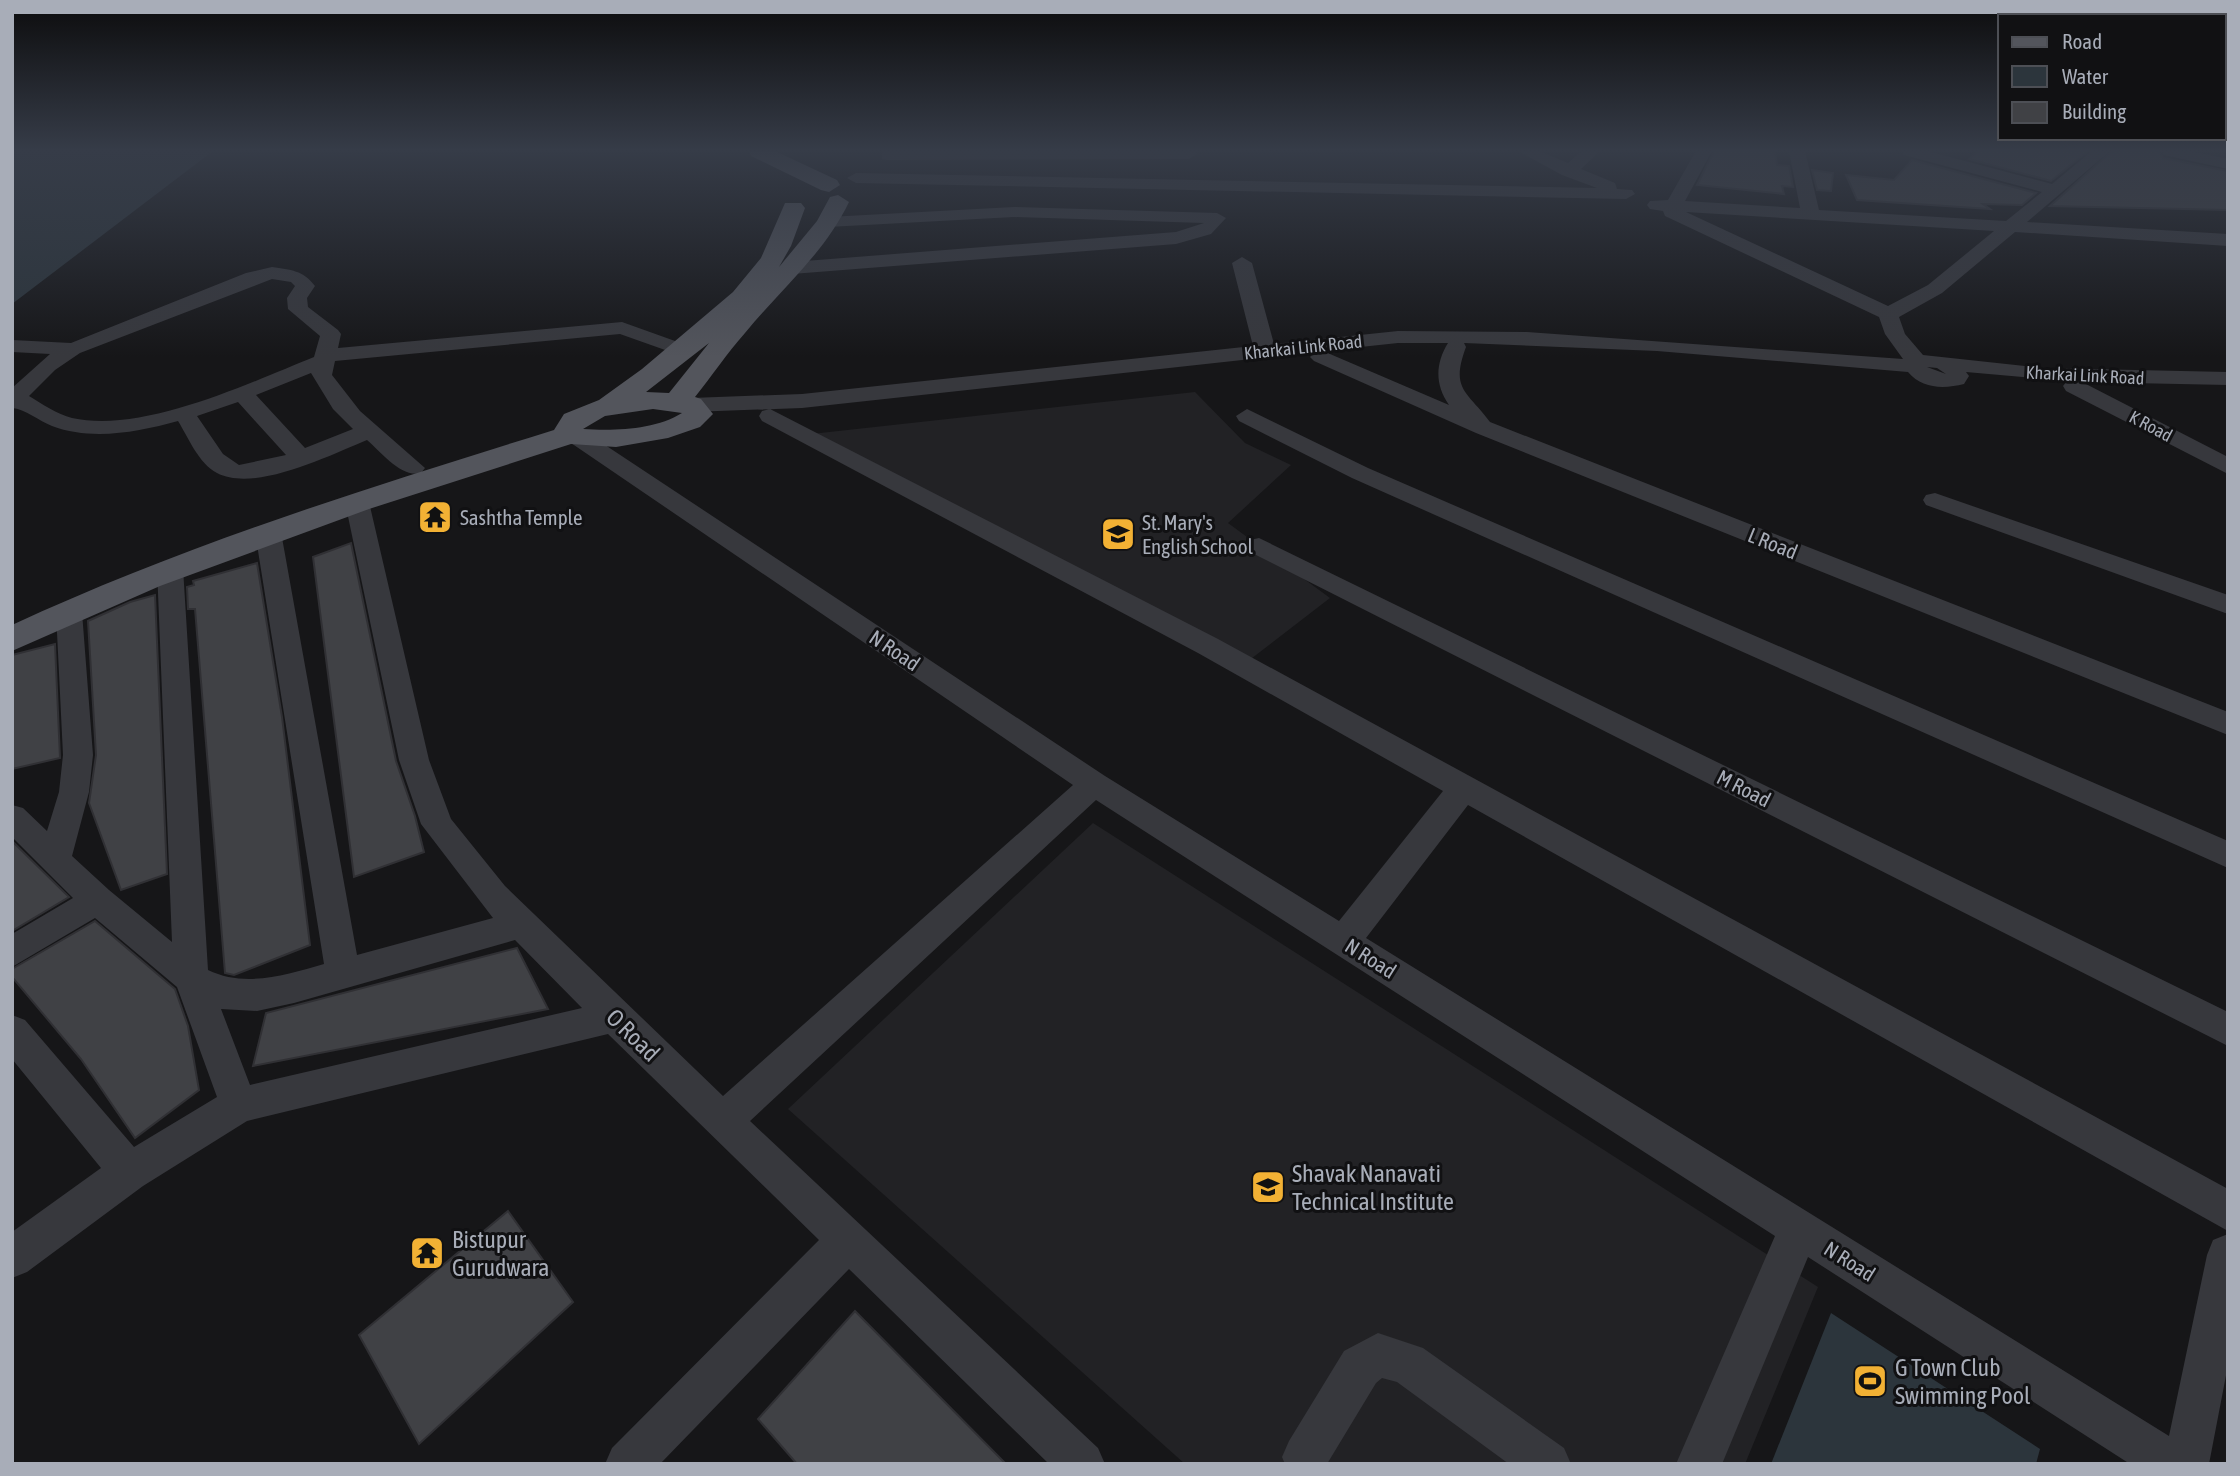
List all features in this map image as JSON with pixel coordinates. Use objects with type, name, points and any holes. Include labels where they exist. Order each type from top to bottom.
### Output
[{"type":"main road","points":[[12,639],[170,568],[268,532],[573,431],[658,370],[722,315],[760,276],[772,259],[784,220]]},
{"type":"main road","points":[[12,620],[188,542],[305,500],[413,468],[573,431],[632,435],[685,410],[736,326],[792,268],[822,220]]},
{"type":"main road","points":[[605,407],[653,400],[685,410]]},
{"type":"street","points":[[792,268],[1176,237],[1198,234],[1214,225],[1216,220]]},
{"type":"street","points":[[1695,220],[1894,312]]},
{"type":"street","points":[[1881,220],[2228,240]]},
{"type":"street","points":[[1932,368],[1898,339],[1889,321],[1894,312],[1935,289],[2018,220]]},
{"type":"street","points":[[1242,263],[1265,351]]},
{"type":"street","points":[[413,468],[398,453],[367,432],[330,392],[321,375],[323,359],[331,334],[298,309],[295,303],[304,286],[303,280],[272,273],[242,281],[73,349],[47,365],[14,400],[73,425],[105,427],[184,412],[323,359],[622,328],[682,350]]},
{"type":"street","name":"Kharkai Link Road","points":[[685,410],[802,401],[1398,337],[1458,336],[2043,374],[2228,379]]},
{"type":"street","points":[[12,346],[73,349]]},
{"type":"street","points":[[685,410],[770,416],[919,403],[1321,357],[1456,347],[1932,368]]},
{"type":"street","points":[[1456,347],[1447,367],[1449,386],[1459,404],[1484,428]]},
{"type":"street","name":"L Road","points":[[1321,357],[1484,428],[2228,724]]},
{"type":"street","name":"Kharkai Link Road","points":[[1932,368],[2074,386],[2228,389]]},
{"type":"street","name":"K Road","points":[[2074,386],[2228,467]]},
{"type":"street","points":[[241,392],[299,456]]},
{"type":"street","points":[[184,412],[225,468],[242,473],[265,468],[367,432]]},
{"type":"street","points":[[770,416],[1209,646],[2228,1211]]},
{"type":"street","points":[[1247,416],[1360,473],[2228,855]]},
{"type":"street","name":"N Road","points":[[573,431],[1094,784],[2172,1464]]},
{"type":"street","points":[[1935,500],[2228,605]]},
{"type":"street","name":"O Road","points":[[357,502],[414,760],[437,824],[493,896],[614,1017],[1082,1464]]},
{"type":"street","points":[[268,532],[343,974]]},
{"type":"street","name":"M Road","points":[[1259,546],[2228,1030]]},
{"type":"street","points":[[170,568],[191,978],[239,1105]]},
{"type":"street","points":[[55,860],[74,792],[78,755],[69,612]]},
{"type":"street","points":[[723,1121],[1094,784]]},
{"type":"street","points":[[1343,941],[1464,788]]},
{"type":"street","points":[[12,817],[97,900],[191,978],[222,994],[257,995],[521,924]]},
{"type":"street","points":[[12,951],[97,900]]},
{"type":"street","points":[[12,1256],[129,1172],[239,1105],[614,1017]]},
{"type":"street","points":[[12,1031],[129,1172]]},
{"type":"street","points":[[1699,1464],[1799,1229]]},
{"type":"street","points":[[635,1461],[848,1240]]},
{"type":"street","points":[[2186,1464],[2228,1255]]},
{"type":"street","points":[[1305,1457],[1360,1367],[1378,1355],[1408,1363],[1548,1464]]},
{"type":"shaded area","name":"St. Mary's English School","points":[[1195,392],[1245,443],[1291,465],[1228,523],[1330,598],[1243,665],[802,435]]},
{"type":"shaded area","name":"Shavak Nanavati Technical Institute","points":[[1093,823],[1818,1287],[1745,1464],[1185,1464],[788,1109]]},
{"type":"water","points":[[12,220],[123,220],[12,304]]},
{"type":"water","name":"G Town Club Swimming Pool","points":[[1831,1313],[2040,1449],[2036,1464],[1771,1464]]},
{"type":"building","points":[[351,543],[396,761],[424,852],[354,877],[313,557]]},
{"type":"building","points":[[257,563],[282,717],[310,945],[234,975],[225,973],[195,609],[188,609],[187,587],[194,585],[193,581]]},
{"type":"building","points":[[155,595],[167,874],[121,890],[89,803],[96,755],[88,621],[130,602]]},
{"type":"building","points":[[55,644],[60,758],[12,769],[12,655]]},
{"type":"building","points":[[12,841],[69,897],[12,931]]},
{"type":"building","points":[[95,921],[175,989],[188,1026],[199,1090],[135,1138],[81,1059],[12,977],[12,969]]},
{"type":"building","points":[[517,948],[548,1009],[253,1066],[266,1013]]},
{"type":"building","points":[[508,1211],[573,1302],[419,1444],[359,1335]]},
{"type":"building","points":[[855,1311],[1006,1464],[797,1464],[758,1419]]},
{"type":"place","name":"Sashtha Temple","points":[[435,517]]},
{"type":"place","name":"St. Mary's English School","points":[[1118,534]]},
{"type":"place","name":"Shavak Nanavati Technical Institute","points":[[1268,1187]]},
{"type":"place","name":"Bistupur Gurudwara","points":[[427,1253]]},
{"type":"place","name":"G Town Club Swimming Pool","points":[[1870,1381]]}]
